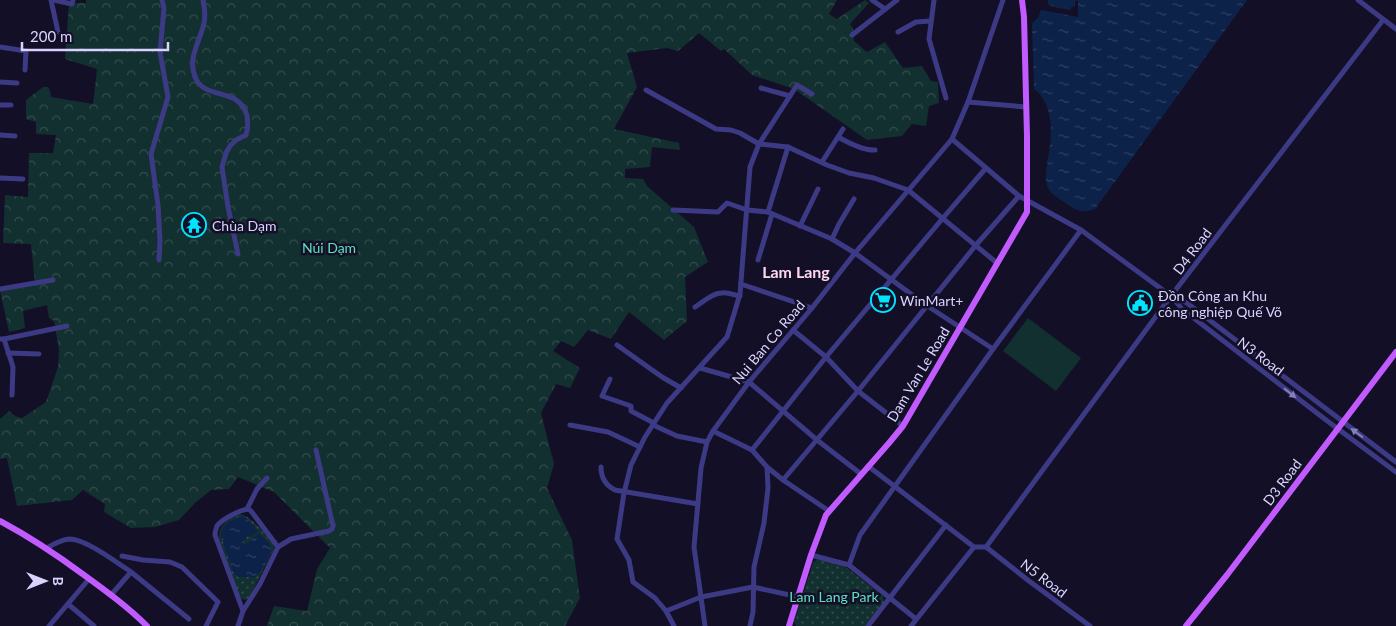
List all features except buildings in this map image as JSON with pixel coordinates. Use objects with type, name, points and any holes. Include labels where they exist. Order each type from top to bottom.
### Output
[{"type":"main road","name":"Dam Van Le Road","points":[[789,626],[823,520],[903,426],[1027,212],[1024,17],[1022,0]]},
{"type":"main road","name":"D3 Road","points":[[1186,626],[1227,575],[1396,352]]},
{"type":"main road","points":[[0,521],[47,548],[111,595],[147,626]]},
{"type":"street","points":[[58,32],[52,0],[72,4],[73,0]]},
{"type":"street","points":[[159,260],[158,206],[151,154],[168,98],[160,52],[164,8],[162,0]]},
{"type":"street","points":[[203,0],[204,22],[192,58],[196,79],[203,88],[236,100],[245,110],[247,119],[248,128],[246,135],[236,140],[230,146],[222,167],[238,254]]},
{"type":"street","points":[[872,0],[885,9]]},
{"type":"street","points":[[852,35],[897,0]]},
{"type":"street","points":[[934,0],[929,39],[946,98]]},
{"type":"street","name":"Nui Ban Co Road","points":[[705,626],[694,547],[701,468],[707,442],[749,382],[952,139],[968,102],[1003,0]]},
{"type":"street","points":[[1358,0],[1396,30]]},
{"type":"street","name":"D4 Road","points":[[986,547],[1171,296],[1383,20]]},
{"type":"street","points":[[898,32],[916,22],[931,21]]},
{"type":"street","points":[[0,48],[26,51],[25,70]]},
{"type":"street","points":[[0,82],[17,83]]},
{"type":"street","points":[[674,626],[666,611],[655,598],[633,582],[629,560],[617,539],[624,491],[631,465],[667,403],[727,337],[740,296],[750,167],[759,144],[797,85],[812,94]]},
{"type":"street","points":[[761,88],[790,96]]},
{"type":"street","points":[[646,90],[716,129],[740,133],[759,144],[788,148],[849,173],[874,178],[908,190],[997,263]]},
{"type":"street","points":[[968,102],[1026,106]]},
{"type":"street","points":[[0,105],[11,105]]},
{"type":"street","points":[[822,162],[843,129]]},
{"type":"street","points":[[0,135],[15,136]]},
{"type":"street","points":[[838,137],[849,143],[875,150]]},
{"type":"street","points":[[952,139],[1019,196],[1081,230],[1171,296]]},
{"type":"street","points":[[758,260],[788,148]]},
{"type":"street","points":[[752,450],[826,357],[986,168]]},
{"type":"street","points":[[0,178],[23,179]]},
{"type":"street","points":[[800,226],[818,189]]},
{"type":"street","points":[[783,480],[858,391],[926,305],[1019,196]]},
{"type":"street","points":[[832,239],[854,199]]},
{"type":"street","points":[[673,210],[718,212],[728,203],[747,210],[770,213],[832,239],[993,349]]},
{"type":"street","points":[[849,566],[860,535],[1081,230]]},
{"type":"street","points":[[0,289],[54,280]]},
{"type":"street","points":[[741,284],[812,308]]},
{"type":"street","points":[[695,307],[711,296],[718,294],[726,293],[740,296]]},
{"type":"street","name":"N3 Road","points":[[1171,296],[1187,303],[1396,462]]},
{"type":"street","name":"N3 Road","points":[[1171,296],[1182,309],[1396,472]]},
{"type":"street","points":[[12,396],[13,367],[2,339],[67,326]]},
{"type":"street","points":[[793,330],[826,357],[858,391],[903,426]]},
{"type":"street","points":[[617,345],[681,388]]},
{"type":"street","points":[[8,353],[39,354]]},
{"type":"street","points":[[700,368],[749,382],[817,440],[861,474]]},
{"type":"street","points":[[610,379],[602,396],[632,406],[631,411],[676,436],[707,442]]},
{"type":"street","points":[[570,425],[608,432],[640,447]]},
{"type":"street","points":[[713,431],[752,450],[767,467],[783,480],[829,511]]},
{"type":"street","points":[[238,626],[243,611],[260,584],[278,548],[285,542],[332,530],[333,526],[316,450]]},
{"type":"street","points":[[868,466],[974,547],[986,547]]},
{"type":"street","points":[[601,467],[605,484],[615,490],[698,504]]},
{"type":"street","points":[[750,626],[753,612],[754,567],[764,523],[768,488],[767,467]]},
{"type":"street","points":[[243,611],[215,535],[216,528],[239,511],[247,509],[258,489],[267,478]]},
{"type":"street","points":[[247,509],[251,511],[278,548]]},
{"type":"street","points":[[868,626],[946,525]]},
{"type":"street","points":[[47,548],[60,541],[82,541],[131,572],[189,619]]},
{"type":"street","points":[[911,626],[974,547]]},
{"type":"street","name":"N5 Road","points":[[986,547],[1090,626]]},
{"type":"street","points":[[811,555],[849,566],[916,619]]},
{"type":"street","points":[[122,556],[170,562],[182,568],[218,602],[206,626]]},
{"type":"street","points":[[111,595],[131,572]]},
{"type":"street","points":[[49,626],[89,579]]},
{"type":"street","points":[[666,611],[701,597],[754,587],[798,597]]},
{"type":"street","points":[[68,604],[94,626]]},
{"type":"green space","name":"Núi Dạm","points":[[86,0],[837,0],[829,14],[837,19],[865,0],[869,3],[850,24],[853,29],[854,41],[867,52],[885,42],[903,68],[922,66],[931,81],[938,82],[939,103],[929,106],[926,126],[912,124],[902,136],[867,140],[794,89],[752,75],[724,49],[721,51],[699,33],[678,51],[667,48],[627,53],[637,87],[614,129],[679,143],[680,150],[652,147],[650,167],[625,169],[625,178],[643,179],[647,186],[694,227],[708,262],[685,277],[687,321],[664,340],[629,312],[611,339],[588,330],[574,347],[561,341],[553,351],[580,368],[570,388],[556,384],[541,413],[554,464],[547,488],[572,540],[580,598],[565,626],[267,626],[274,606],[307,611],[317,569],[330,548],[274,492],[238,477],[229,489],[211,490],[179,520],[155,527],[131,528],[104,512],[105,504],[83,490],[72,500],[17,506],[7,458],[0,459],[0,419],[9,411],[15,416],[22,418],[46,402],[58,367],[59,350],[54,321],[49,318],[47,305],[23,311],[25,328],[9,332],[0,291],[35,284],[31,244],[3,243],[5,195],[28,197],[29,153],[53,153],[56,135],[36,134],[36,122],[26,119],[26,100],[43,87],[48,87],[51,97],[93,104],[97,69],[65,59],[69,3],[86,3]]},
{"type":"green space","points":[[1028,318],[1081,358],[1056,391],[1003,351]]},
{"type":"green space","points":[[239,514],[253,521],[274,545],[274,549],[249,598],[245,600],[240,598],[219,538],[222,526]]},
{"type":"green space","name":"Lam Lang Park","points":[[817,559],[847,568],[883,596],[883,603],[865,626],[796,626],[794,622],[813,563]]},
{"type":"water","points":[[1048,0],[1077,0],[1075,6],[1071,7],[1071,10],[1053,7],[1048,4]]},
{"type":"water","points":[[1078,0],[1247,0],[1095,209],[1083,211],[1074,209],[1058,198],[1047,186],[1046,173],[1051,126],[1048,109],[1034,89],[1032,23],[1038,18],[1041,10],[1078,17]]},
{"type":"water","points":[[243,516],[258,531],[249,538],[248,536],[242,542],[245,545],[259,533],[268,542],[271,549],[269,558],[255,577],[238,577],[233,572],[221,536],[225,525]]},
{"type":"place","name":"Chùa Dạm","points":[[194,225]]},
{"type":"place","name":"WinMart+","points":[[883,300]]},
{"type":"place","name":"Đồn Công an Khu công nghiệp Quế Võ","points":[[1140,303]]},
{"type":"district","name":"Lam Lang","points":[[796,271]]}]
